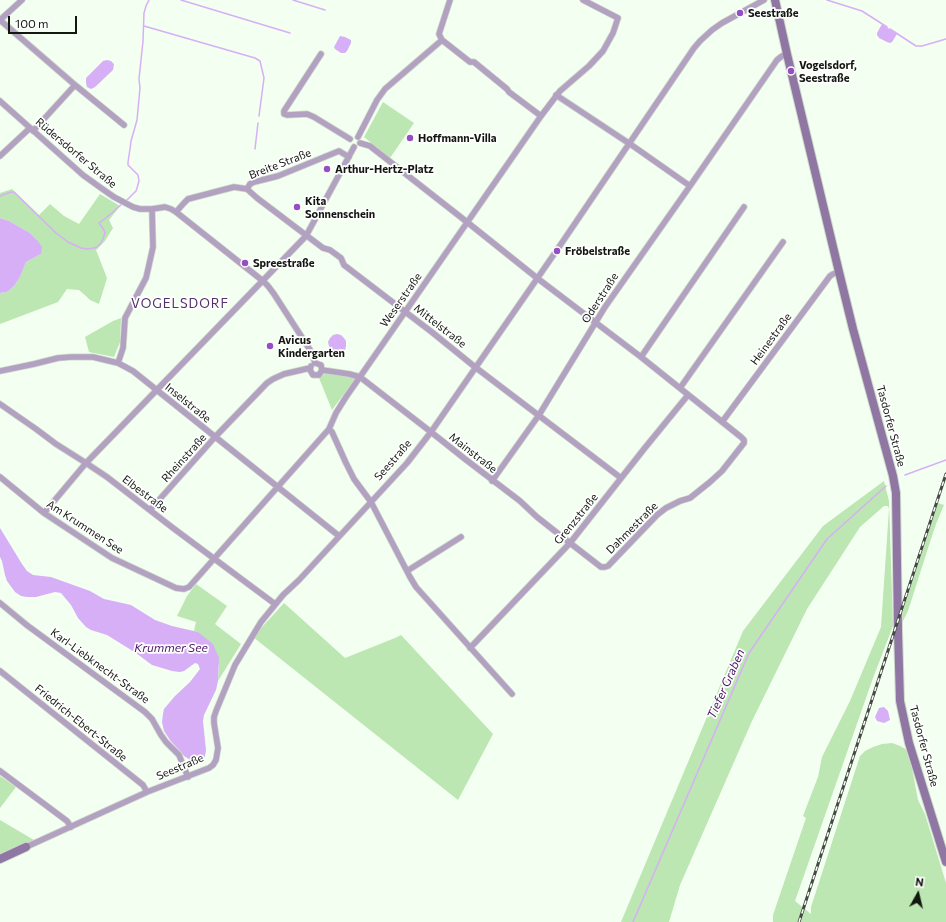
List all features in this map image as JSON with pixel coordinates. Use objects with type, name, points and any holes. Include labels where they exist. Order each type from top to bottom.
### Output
[{"type":"main road","name":"Tasdorfer Straße","points":[[775,0],[854,333],[890,462],[895,486],[900,701],[909,743],[946,862]]},
{"type":"main road","name":"Seestraße","points":[[0,859],[26,847]]},
{"type":"street","points":[[22,0],[0,20],[124,125]]},
{"type":"street","points":[[450,0],[439,34],[442,40],[470,62],[474,62],[540,116]]},
{"type":"street","name":"Weserstraße","points":[[189,587],[329,429],[336,413],[360,377],[540,116],[556,95],[603,51],[613,34],[618,18],[583,0]]},
{"type":"street","name":"Seestraße","points":[[26,847],[147,792],[188,777],[213,765],[216,760],[218,748],[214,723],[216,711],[235,665],[261,622],[275,604],[407,463],[431,432],[559,248],[694,48],[712,30],[722,23],[764,0]]},
{"type":"street","points":[[360,143],[358,137],[377,100],[385,89],[442,40]]},
{"type":"street","points":[[321,54],[284,111],[284,114],[307,114],[314,117],[350,139],[350,144],[354,146]]},
{"type":"street","name":"Oderstraße","points":[[492,481],[539,415],[605,307],[777,60],[787,54]]},
{"type":"street","points":[[0,156],[32,130],[75,85]]},
{"type":"street","points":[[556,95],[690,186]]},
{"type":"street","name":"Rüdersdorfer Straße","points":[[0,101],[105,191],[140,209],[165,207],[171,209],[263,281],[274,294],[312,353],[315,363]]},
{"type":"street","points":[[350,139],[354,136],[358,137]]},
{"type":"street","points":[[360,143],[370,146],[722,422]]},
{"type":"street","points":[[44,513],[86,463],[306,236],[354,146],[358,146],[360,143]]},
{"type":"street","name":"Breite Straße","points":[[176,212],[188,200],[234,187],[247,189],[250,184],[254,182],[278,176],[339,151],[349,157]]},
{"type":"street","name":"Mittelstraße","points":[[247,189],[306,236],[323,248],[330,250],[340,258],[344,265],[621,478]]},
{"type":"street","points":[[641,357],[744,207]]},
{"type":"street","points":[[118,363],[123,348],[125,318],[146,278],[150,265],[153,247],[152,209]]},
{"type":"street","points":[[680,388],[783,242]]},
{"type":"street","name":"Heinestraße","points":[[722,422],[830,276],[839,272]]},
{"type":"street","name":"Inselstraße","points":[[0,371],[58,358],[71,357],[93,357],[118,363],[133,371],[339,536]]},
{"type":"street","points":[[315,363],[321,365],[322,370],[319,375],[312,374],[310,368],[312,364],[315,363]]},
{"type":"street","name":"Rheinstraße","points":[[150,510],[215,437],[267,383],[284,374],[310,368]]},
{"type":"street","name":"Mainstraße","points":[[322,370],[360,377],[492,481],[520,501],[537,517],[570,543],[601,567],[604,567]]},
{"type":"street","name":"Grenzstraße","points":[[470,648],[570,543],[688,395]]},
{"type":"street","name":"Elbestraße","points":[[0,404],[56,444],[86,463],[275,604]]},
{"type":"street","name":"Dahmestraße","points":[[604,567],[608,566],[666,508],[690,498],[722,471],[742,446],[744,440],[722,422]]},
{"type":"street","points":[[329,429],[332,432],[354,479],[371,502],[416,587],[512,694]]},
{"type":"street","name":"Am Krummen See","points":[[0,477],[44,513],[112,558],[176,588],[184,589],[189,587]]},
{"type":"street","points":[[407,571],[461,537]]},
{"type":"street","name":"Karl-Liebknecht-Straße","points":[[0,603],[35,631],[146,712],[164,738],[179,755],[188,777]]},
{"type":"street","name":"Friedrich-Ebert-Straße","points":[[0,671],[143,785],[147,792]]},
{"type":"street","points":[[0,771],[68,821],[71,827]]},
{"type":"green space","points":[[383,102],[414,123],[390,158],[364,137]]},
{"type":"green space","points":[[12,189],[39,215],[50,204],[64,216],[79,224],[100,194],[120,206],[109,220],[113,228],[105,241],[96,250],[107,278],[99,304],[90,300],[79,290],[67,289],[58,302],[0,324],[0,293],[7,292],[14,286],[20,277],[26,262],[41,254],[37,240],[30,233],[9,221],[0,218],[0,193]]},
{"type":"green space","points":[[121,318],[120,342],[114,357],[89,352],[85,337]]},
{"type":"green space","points":[[324,373],[331,373],[355,379],[332,410],[319,378]]},
{"type":"green space","points":[[884,481],[889,501],[893,626],[873,678],[795,901],[811,914],[811,907],[860,756],[865,751],[873,747],[892,743],[907,750],[911,763],[918,800],[925,814],[946,883],[946,922],[773,922],[773,915],[806,818],[803,816],[818,777],[822,757],[850,701],[881,627],[889,509],[888,506],[884,506],[860,527],[807,609],[752,721],[680,885],[669,922],[621,922],[743,631],[823,526]]},
{"type":"green space","points":[[938,503],[944,505],[936,524],[908,611],[900,627],[900,620]]},
{"type":"green space","points":[[196,584],[227,606],[215,624],[241,644],[218,681],[219,666],[198,632],[194,631],[196,622],[177,616],[187,596]]},
{"type":"green space","points":[[284,603],[345,658],[401,635],[493,734],[458,800],[253,637]]},
{"type":"green space","points":[[0,776],[16,787],[0,808]]},
{"type":"green space","points":[[0,820],[34,840],[0,856]]},
{"type":"water","points":[[882,24],[897,34],[890,43],[879,38],[877,35]]},
{"type":"water","points":[[340,36],[351,40],[351,43],[345,53],[341,53],[334,47]]},
{"type":"water","points":[[107,60],[114,64],[113,70],[95,87],[91,89],[87,87],[86,78],[103,61]]},
{"type":"water","points":[[0,218],[9,221],[30,233],[42,247],[41,254],[26,262],[20,277],[14,286],[7,292],[0,293]]},
{"type":"water","points":[[337,334],[341,335],[346,341],[345,350],[342,352],[337,352],[329,346],[328,342],[330,338]]},
{"type":"water","name":"Krummer See","points":[[0,528],[22,564],[27,571],[33,575],[51,577],[90,591],[104,599],[131,605],[155,620],[172,626],[198,632],[213,644],[219,658],[218,681],[216,690],[204,715],[203,721],[206,750],[203,760],[199,763],[195,763],[184,756],[164,731],[162,722],[164,709],[190,682],[200,669],[198,664],[195,663],[184,671],[180,672],[152,665],[107,635],[86,627],[61,593],[55,592],[36,597],[27,597],[21,596],[15,592],[7,581],[0,557]]},
{"type":"water","points":[[884,707],[888,711],[890,720],[884,723],[877,721],[875,717],[879,708]]},
{"type":"waterway","points":[[126,201],[136,191],[139,181],[138,175],[128,165],[128,162],[131,141],[137,120],[144,13],[149,0]]},
{"type":"waterway","points":[[181,0],[290,33]]},
{"type":"waterway","points":[[293,0],[325,10]]},
{"type":"waterway","points":[[827,0],[862,11],[887,27]]},
{"type":"waterway","points":[[144,26],[255,58],[260,61],[264,78],[259,116]]},
{"type":"waterway","points":[[890,29],[916,46],[922,46],[946,39]]},
{"type":"waterway","points":[[255,149],[258,123]]},
{"type":"waterway","points":[[0,196],[14,192],[56,233],[68,242],[87,249],[97,247],[101,243],[105,233],[99,223],[123,203]]},
{"type":"waterway","name":"Tiefer Graben","points":[[905,475],[946,460]]},
{"type":"waterway","name":"Tiefer Graben","points":[[633,922],[749,653],[827,539],[886,486]]},
{"type":"railway","points":[[799,922],[946,474]]},
{"type":"place","name":"Seestraße","points":[[740,13]]},
{"type":"place","name":"Vogelsdorf, Seestraße","points":[[791,71]]},
{"type":"place","name":"Hoffmann-Villa","points":[[410,138]]},
{"type":"place","name":"Arthur-Hertz-Platz","points":[[327,169]]},
{"type":"place","name":"Kita Sonnenschein","points":[[297,207]]},
{"type":"place","name":"Fröbelstraße","points":[[557,251]]},
{"type":"place","name":"Spreestraße","points":[[245,263]]},
{"type":"place","name":"Avicus Kindergarten","points":[[270,346]]},
{"type":"district","name":"VOGELSDORF","points":[[180,304]]}]
